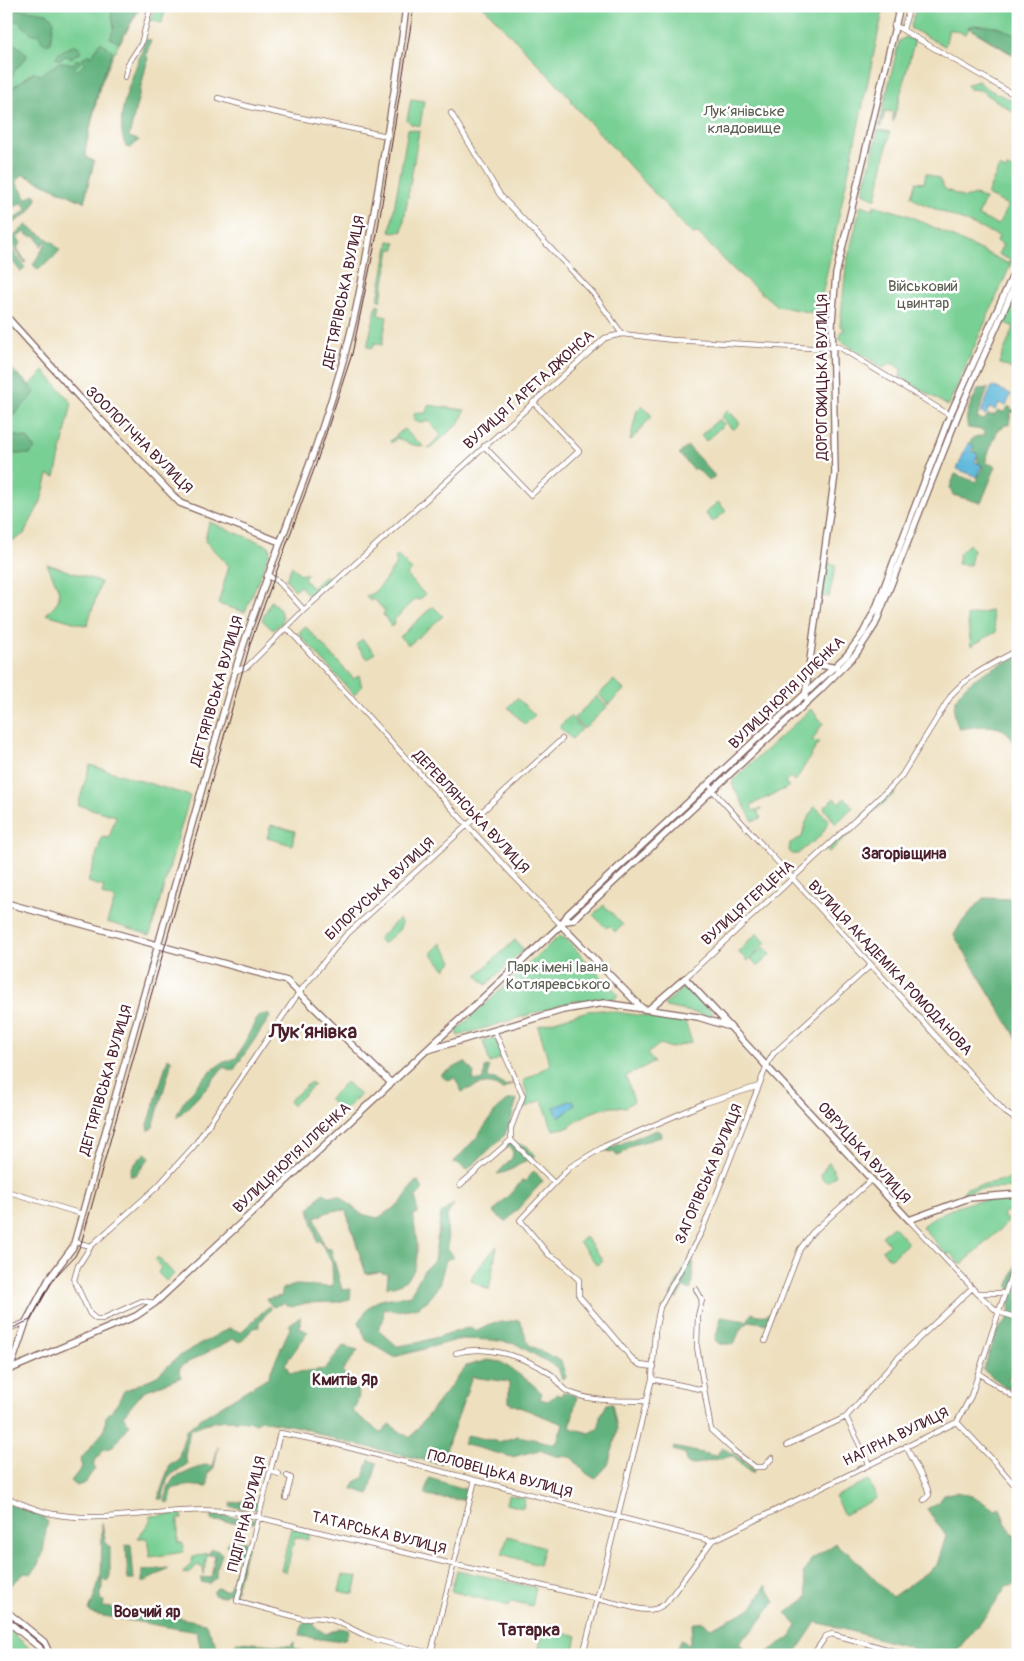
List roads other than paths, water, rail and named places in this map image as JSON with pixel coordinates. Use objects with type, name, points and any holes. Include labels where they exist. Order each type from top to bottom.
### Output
[{"type":"main road","name":"ДЕГТЯРІВСЬКА ВУЛИЦЯ","points":[[8,1370],[26,1322],[50,1279],[71,1252],[75,1242],[235,671],[267,575],[320,433],[346,350],[361,286],[387,136],[406,6]]},
{"type":"main road","name":"ДОРОГОЖИЦЬКА ВУЛИЦЯ","points":[[805,703],[835,474],[833,346],[836,274],[894,24],[900,6]]},
{"type":"main road","name":"ВУЛИЦЯ ЮРІЯ ІЛЛЄНКА","points":[[711,786],[805,703],[838,668],[863,633],[876,608],[953,417],[1018,264]]},
{"type":"main road","name":"ВУЛИЦЯ ЮРІЯ ІЛЛЄНКА","points":[[953,417],[1018,278]]},
{"type":"main road","name":"ЗООЛОГІЧНА ВУЛИЦЯ","points":[[6,316],[80,398],[180,502],[280,542]]},
{"type":"main road","points":[[810,663],[838,668]]},
{"type":"main road","name":"ВУЛИЦЯ ЮРІЯ ІЛЛЄНКА","points":[[8,1370],[114,1326],[140,1314],[155,1303],[563,923],[573,920],[805,696],[838,668]]},
{"type":"main road","points":[[6,903],[287,980],[391,1083]]},
{"type":"main road","name":"ДЕРЕВЛЯНСЬКА ВУЛИЦЯ","points":[[563,923],[642,1008]]},
{"type":"main road","name":"ВУЛИЦЯ ГЕРЦЕНА","points":[[649,1009],[685,978]]},
{"type":"main road","name":"ОВРУЦЬКА ВУЛИЦЯ","points":[[685,978],[909,1220]]},
{"type":"main road","points":[[425,1050],[589,1005],[604,1003],[649,1009]]},
{"type":"main road","name":"ОВРУЦЬКА ВУЛИЦЯ","points":[[649,1009],[714,1021],[733,1030]]},
{"type":"main road","points":[[450,1028],[449,1035],[457,1040]]},
{"type":"main road","points":[[909,1220],[969,1198],[1018,1194]]},
{"type":"main road","points":[[6,1611],[44,1642],[50,1655]]},
{"type":"main road","points":[[6,1620],[38,1647],[43,1655]]},
{"type":"street","points":[[125,77],[128,64],[141,44],[151,6]]},
{"type":"street","points":[[903,29],[910,6]]},
{"type":"street","points":[[894,24],[1018,97]]},
{"type":"street","points":[[218,98],[247,107],[387,136]]},
{"type":"street","points":[[451,113],[500,195],[593,293],[622,334]]},
{"type":"street","name":"ВУЛИЦЯ ҐАРЕТА ДЖОНСА","points":[[235,671],[247,667],[304,610],[606,338],[622,334],[812,348],[833,346],[844,349],[953,417]]},
{"type":"street","points":[[484,446],[532,495],[579,451],[533,402]]},
{"type":"street","points":[[267,575],[278,581],[304,610]]},
{"type":"street","name":"ДЕРЕВЛЯНСЬКА ВУЛИЦЯ","points":[[287,628],[467,826],[563,923]]},
{"type":"street","name":"ВУЛИЦЯ ГЕРЦЕНА","points":[[685,978],[792,880],[902,775],[952,694],[959,686],[972,676],[1018,650]]},
{"type":"street","name":"БІЛОРУСЬКА ВУЛИЦЯ","points":[[155,1303],[142,1301],[102,1319],[94,1318],[88,1310],[74,1280],[78,1266],[91,1246],[156,1187],[194,1146],[300,992],[345,936],[562,738]]},
{"type":"street","name":"ВУЛИЦЯ АКАДЕМІКА РОМОДАНОВА","points":[[711,786],[792,880],[1004,1111],[1018,1121]]},
{"type":"street","name":"ЗАГОРІВСЬКА ВУЛИЦЯ","points":[[583,1655],[652,1379],[655,1331],[660,1307],[702,1230],[773,1054],[872,965]]},
{"type":"street","points":[[494,1030],[523,1096],[511,1128],[511,1140],[554,1183]]},
{"type":"street","points":[[654,1367],[640,1365],[634,1360],[578,1296],[579,1280],[558,1260],[549,1255],[520,1220],[570,1167],[605,1146],[659,1125],[705,1103],[759,1086]]},
{"type":"street","points":[[460,1184],[511,1140]]},
{"type":"street","points":[[765,1341],[800,1249],[812,1233],[871,1180]]},
{"type":"street","points":[[6,1191],[82,1214]]},
{"type":"street","name":"ОВРУЦЬКА ВУЛИЦЯ","points":[[909,1220],[972,1288],[998,1312]]},
{"type":"street","points":[[75,1242],[91,1246]]},
{"type":"street","name":"НАГІРНА ВУЛИЦЯ","points":[[712,1541],[957,1422],[967,1407],[1018,1254]]},
{"type":"street","points":[[787,1445],[846,1417],[896,1360],[972,1288]]},
{"type":"street","points":[[696,1289],[702,1300],[697,1337],[711,1430],[755,1467],[764,1467],[772,1458]]},
{"type":"street","points":[[977,1292],[1005,1293]]},
{"type":"street","points":[[998,1312],[1018,1318]]},
{"type":"street","points":[[6,1330],[26,1322]]},
{"type":"street","points":[[456,1353],[478,1351],[520,1358],[546,1371],[568,1392],[584,1397],[604,1401],[647,1401]]},
{"type":"street","points":[[978,1374],[1018,1400]]},
{"type":"street","points":[[652,1379],[704,1390]]},
{"type":"street","points":[[846,1417],[869,1464]]},
{"type":"street","points":[[957,1422],[992,1458],[1018,1489]]},
{"type":"street","name":"ПОЛОВЕЦЬКА ВУЛИЦЯ","points":[[280,1432],[327,1442],[712,1541]]},
{"type":"street","name":"ПІДГІРНА ВУЛИЦЯ","points":[[280,1432],[237,1601],[304,1619],[312,1616],[327,1618],[372,1638],[431,1653]]},
{"type":"street","points":[[906,1446],[928,1487],[929,1495],[924,1500]]},
{"type":"street","points":[[270,1471],[279,1474]]},
{"type":"street","points":[[286,1476],[291,1478],[286,1498]]},
{"type":"street","points":[[439,1655],[431,1653],[475,1480]]},
{"type":"street","name":"ТАТАРСЬКА ВУЛИЦЯ","points":[[6,1498],[51,1514],[75,1516],[181,1510],[230,1511],[259,1516],[642,1610],[658,1609],[666,1603],[712,1541]]},
{"type":"street","points":[[813,1655],[826,1636],[832,1634],[908,1655]]},
{"type":"water","points":[[992,386],[1011,394],[1006,406],[999,403],[996,410],[989,408],[986,415],[981,413]]},
{"type":"water","points":[[968,443],[974,445],[971,451],[978,454],[975,462],[982,465],[977,477],[957,469]]},
{"type":"water","points":[[573,1100],[575,1105],[559,1118],[554,1107]]},
{"type":"tram line","points":[[6,1331],[30,1320],[55,1277],[75,1256],[81,1244],[251,641],[316,464],[352,354],[377,234],[414,6]]},
{"type":"tram line","points":[[6,1614],[43,1645],[47,1655]]},
{"type":"district","name":"Загорівщина","points":[[904,854]]},
{"type":"district","name":"Лукʼянівка","points":[[313,1031]]},
{"type":"district","name":"Кмитів Яр","points":[[345,1380]]},
{"type":"district","name":"Вовчий яр","points":[[147,1612]]},
{"type":"district","name":"Татарка","points":[[529,1630]]},
{"type":"park label","name":"Лукʼянівське кладовище","points":[[744,120]]},
{"type":"park label","name":"Військовий цвинтар","points":[[923,294]]},
{"type":"park label","name":"Парк імені Івана Котляревського","points":[[558,976]]}]
